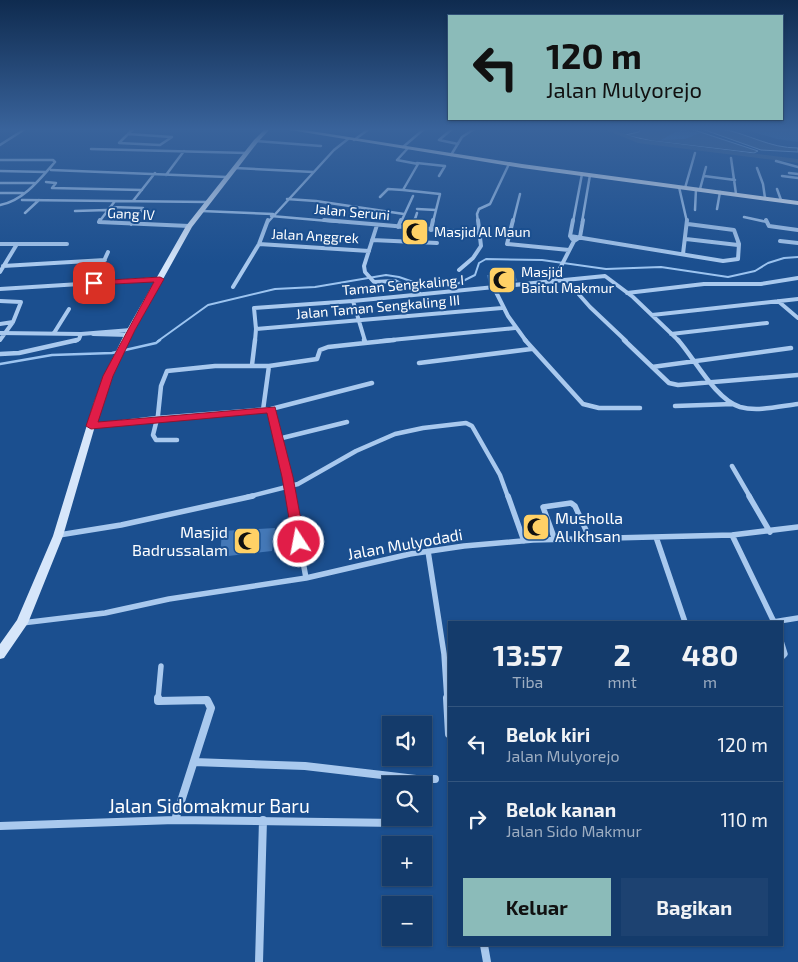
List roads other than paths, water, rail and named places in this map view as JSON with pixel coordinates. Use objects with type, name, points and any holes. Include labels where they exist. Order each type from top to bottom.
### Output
[{"type":"main road","points":[[0,654],[22,623],[58,536],[108,376],[129,333],[189,226],[230,174]]},
{"type":"main road","points":[[582,174],[798,203]]},
{"type":"street","points":[[0,205],[10,204],[44,174]]},
{"type":"street","points":[[134,202],[154,174]]},
{"type":"street","points":[[160,174],[227,177]]},
{"type":"street","points":[[233,287],[259,244],[264,228],[272,215],[311,174]]},
{"type":"street","name":"Jalan Seruni","points":[[413,174],[403,190],[439,193],[440,195],[431,230]]},
{"type":"street","points":[[460,270],[473,258],[481,246],[477,214],[479,209],[490,204],[504,174]]},
{"type":"street","points":[[570,236],[582,174]]},
{"type":"street","points":[[683,254],[688,224],[682,187],[687,174]]},
{"type":"street","points":[[734,174],[736,194]]},
{"type":"street","points":[[759,174],[765,198]]},
{"type":"street","points":[[553,282],[562,268],[574,241],[580,237],[590,175]]},
{"type":"street","points":[[695,210],[698,189],[704,176],[735,180]]},
{"type":"street","points":[[782,176],[798,178]]},
{"type":"street","points":[[46,182],[56,183],[52,188],[142,190]]},
{"type":"street","points":[[0,183],[34,183]]},
{"type":"street","points":[[380,197],[388,189],[403,190]]},
{"type":"street","points":[[777,189],[781,200]]},
{"type":"street","points":[[717,209],[720,192]]},
{"type":"street","points":[[0,193],[23,193]]},
{"type":"street","points":[[520,194],[507,244],[569,251]]},
{"type":"street","points":[[398,227],[413,196]]},
{"type":"street","points":[[287,199],[316,201],[364,210],[404,214]]},
{"type":"street","points":[[22,200],[208,202]]},
{"type":"street","points":[[25,213],[39,200]]},
{"type":"street","name":"Gang IV","points":[[115,201],[98,222],[189,226]]},
{"type":"street","points":[[577,203],[586,204]]},
{"type":"street","points":[[75,210],[144,208],[131,224]]},
{"type":"street","points":[[412,228],[417,211],[436,210]]},
{"type":"street","name":"Jalan Seruni","points":[[202,211],[272,215],[478,233]]},
{"type":"street","points":[[744,217],[765,220],[771,226],[798,230]]},
{"type":"street","points":[[570,236],[723,261],[736,261],[740,254],[738,234],[732,229],[688,224]]},
{"type":"street","name":"Jalan Anggrek","points":[[377,225],[364,266],[365,272],[374,282],[395,281],[422,295]]},
{"type":"street","points":[[570,236],[574,241]]},
{"type":"street","points":[[686,239],[738,244]]},
{"type":"street","points":[[372,240],[437,243]]},
{"type":"street","points":[[780,241],[798,243]]},
{"type":"street","points":[[0,244],[67,244]]},
{"type":"street","points":[[0,272],[17,244]]},
{"type":"street","name":"Jalan Anggrek","points":[[259,244],[369,251]]},
{"type":"street","points":[[94,283],[108,252]]},
{"type":"street","points":[[3,266],[105,260]]},
{"type":"street","name":"Taman Sengkaling I","points":[[256,329],[254,308],[422,295],[605,276],[652,315],[694,360],[709,382],[734,404]]},
{"type":"street","points":[[627,293],[704,284],[760,284],[798,278]]},
{"type":"street","points":[[0,289],[160,279]]},
{"type":"street","points":[[567,281],[652,367],[674,384],[798,375]]},
{"type":"street","points":[[494,288],[502,308],[531,349],[549,370],[587,405],[640,408]]},
{"type":"street","points":[[652,315],[798,299]]},
{"type":"street","points":[[0,301],[14,300],[21,302],[13,322],[2,333],[0,340]]},
{"type":"street","points":[[353,301],[364,343]]},
{"type":"street","points":[[778,301],[798,318]]},
{"type":"street","name":"Jalan Taman Sengkaling III","points":[[256,329],[502,308]]},
{"type":"street","points":[[54,333],[69,309]]},
{"type":"street","points":[[0,324],[13,322]]},
{"type":"street","points":[[671,334],[767,323]]},
{"type":"street","points":[[177,440],[156,440],[154,438],[160,390],[167,370],[252,364],[269,366],[317,359],[320,350],[328,347],[515,328]]},
{"type":"street","points":[[252,364],[256,329]]},
{"type":"street","points":[[2,333],[90,333],[99,335],[129,333]]},
{"type":"street","points":[[0,354],[74,342],[79,339],[80,334]]},
{"type":"street","points":[[652,367],[791,348]]},
{"type":"street","points":[[419,363],[531,349]]},
{"type":"street","points":[[263,410],[269,366]]},
{"type":"street","points":[[91,426],[157,418],[271,409],[372,383]]},
{"type":"street","points":[[675,406],[734,404],[743,407],[798,404]]},
{"type":"street","points":[[271,409],[306,578]]},
{"type":"street","points":[[278,439],[347,422]]},
{"type":"street","points":[[58,536],[153,519],[288,484],[322,472],[374,442],[398,433],[469,423],[500,475],[524,541]]},
{"type":"street","points":[[732,466],[770,532]]},
{"type":"street","points":[[555,540],[543,506],[571,503],[575,506],[590,539]]},
{"type":"street","name":"Jalan Mulyodadi","points":[[22,623],[105,612],[169,599],[306,578],[428,551],[524,541],[732,535],[770,532],[798,527]]},
{"type":"street","points":[[732,535],[774,621]]},
{"type":"street","points":[[656,537],[685,621]]},
{"type":"street","points":[[428,551],[446,654],[448,707]]},
{"type":"street","points":[[780,621],[798,618]]},
{"type":"street","points":[[161,666],[158,701],[207,700],[210,703],[194,762],[175,820]]},
{"type":"street","points":[[194,762],[273,763],[364,771],[388,776]]},
{"type":"street","name":"Jalan Sidomakmur Baru","points":[[0,826],[175,820],[263,820],[382,824]]},
{"type":"street","points":[[259,962],[263,820]]},
{"type":"street","points":[[484,946],[487,962]]},
{"type":"waterway","points":[[158,341],[208,305],[275,289],[315,287],[386,275],[399,277],[431,288],[455,285],[475,275],[479,263],[486,259],[542,260],[606,269],[661,267],[728,277],[755,271],[768,263],[784,258],[798,257]]},
{"type":"waterway","points":[[0,364],[52,355],[112,353],[156,343],[160,340]]},
{"type":"place","name":"Masjid Al Maun","points":[[415,232]]},
{"type":"place","name":"Masjid Baitul Makmur","points":[[502,280]]},
{"type":"place","name":"Musholla Al Ikhsan","points":[[536,527]]},
{"type":"place","name":"Masjid Badrussalam","points":[[247,541]]}]
